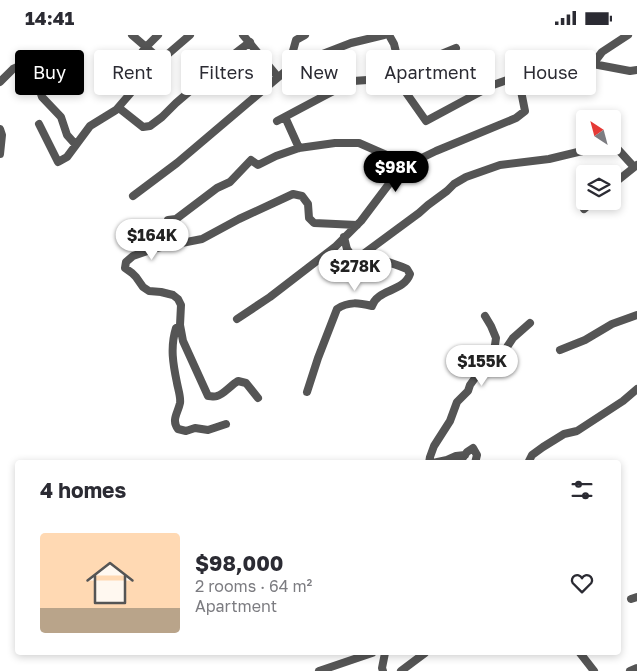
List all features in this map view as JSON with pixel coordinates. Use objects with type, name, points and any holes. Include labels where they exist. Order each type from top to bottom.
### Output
[{"type":"street","points":[[132,35],[149,50]]},
{"type":"street","points":[[144,50],[158,35]]},
{"type":"street","points":[[171,51],[190,35]]},
{"type":"street","points":[[243,35],[278,77]]},
{"type":"street","points":[[293,50],[296,41],[305,35]]},
{"type":"street","points":[[333,50],[351,43],[384,35]]},
{"type":"street","points":[[389,35],[395,50]]},
{"type":"street","points":[[596,60],[602,51],[628,35]]},
{"type":"street","points":[[119,108],[143,127],[150,126],[250,42]]},
{"type":"street","points":[[452,50],[456,48]]},
{"type":"street","points":[[0,82],[13,69],[24,64],[28,66],[34,73],[42,97],[62,117],[67,135],[76,145]]},
{"type":"street","points":[[596,65],[630,71],[637,70]]},
{"type":"street","points":[[133,196],[177,163],[282,74]]},
{"type":"street","points":[[277,121],[354,81],[366,80]]},
{"type":"street","points":[[39,125],[58,162],[67,157],[90,126],[119,108],[130,95]]},
{"type":"street","points":[[411,95],[426,121],[474,95]]},
{"type":"street","points":[[237,319],[270,297],[335,247],[357,225],[401,168],[436,151],[516,118],[525,111],[522,95]]},
{"type":"street","points":[[285,117],[299,148]]},
{"type":"street","points":[[0,129],[2,135],[0,154]]},
{"type":"street","points":[[168,220],[176,219],[218,188],[230,182],[251,160],[258,165],[299,148],[335,143],[359,143],[391,157],[401,168]]},
{"type":"street","points":[[621,152],[636,166],[621,178]]},
{"type":"street","points":[[358,258],[419,213],[454,184],[466,177],[500,165],[549,159],[576,153]]},
{"type":"street","points":[[258,398],[246,383],[238,381],[217,396],[208,396],[183,341],[180,326],[181,305],[178,299],[173,295],[149,291],[143,287],[136,277],[125,268],[126,262],[132,256],[156,248],[202,239],[239,219],[293,194],[302,196],[308,204],[309,218],[314,223],[357,225]]},
{"type":"street","points":[[307,392],[318,357],[337,309],[350,303],[372,307],[373,301],[400,286],[408,279],[410,274],[407,269],[384,261],[366,260],[354,256],[347,249],[344,237]]},
{"type":"street","points":[[560,350],[585,340],[612,324],[637,315]]},
{"type":"street","points":[[430,460],[434,447],[450,421],[457,402],[468,391],[470,385],[493,353],[496,337],[485,316]]},
{"type":"street","points":[[481,369],[498,358],[508,347],[513,337],[530,323]]},
{"type":"street","points":[[180,326],[176,327],[172,339],[173,363],[180,402],[175,416],[175,426],[186,431],[195,428],[208,430],[226,424]]},
{"type":"street","points":[[530,460],[532,455],[543,447],[564,434],[577,431],[623,401],[637,389]]},
{"type":"street","points":[[462,460],[473,448],[477,455],[476,460]]},
{"type":"street","points":[[447,460],[465,455]]},
{"type":"street","points":[[319,671],[366,655]]},
{"type":"street","points":[[383,671],[385,655]]},
{"type":"street","points":[[401,671],[422,655]]},
{"type":"street","points":[[582,655],[594,671]]},
{"type":"street","points":[[630,671],[637,669]]}]
